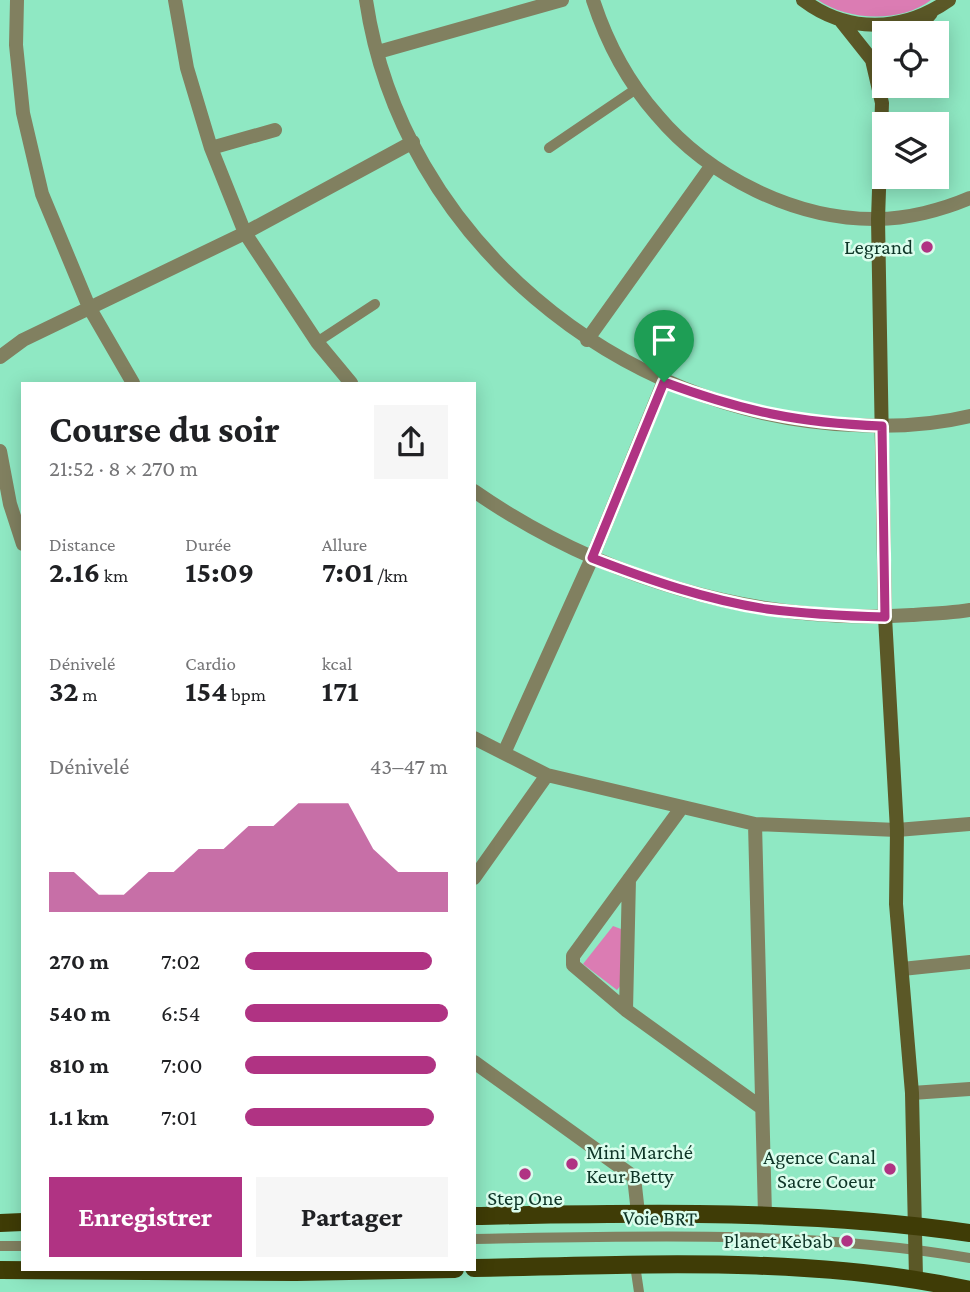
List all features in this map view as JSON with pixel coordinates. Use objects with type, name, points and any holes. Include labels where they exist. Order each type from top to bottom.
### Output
[{"type":"main road","points":[[476,1216],[638,1213],[765,1215],[914,1225],[970,1233]]},
{"type":"main road","points":[[0,1223],[21,1223]]},
{"type":"main road","points":[[476,1268],[752,1265],[916,1278],[970,1290]]},
{"type":"main road","points":[[0,1270],[21,1270]]},
{"type":"main road","points":[[148,1271],[349,1271]]},
{"type":"street","points":[[17,0],[16,45],[23,113],[42,194],[89,307],[132,382]]},
{"type":"street","points":[[175,0],[187,68],[211,148],[244,233],[317,342],[350,382]]},
{"type":"street","points":[[366,0],[378,52],[393,98],[413,142],[439,188],[470,232],[505,272],[545,308],[587,340],[664,382],[716,402],[770,416],[826,424],[882,426],[970,416]]},
{"type":"street","points":[[378,52],[562,0]]},
{"type":"street","points":[[593,0],[601,26],[636,89],[667,126],[712,165],[742,183],[774,198],[842,217],[878,219],[920,213],[970,198]]},
{"type":"street","points":[[803,0],[816,10],[841,21],[871,26],[902,23],[932,12]]},
{"type":"street","points":[[924,21],[949,0]]},
{"type":"street","points":[[841,21],[872,60],[882,103],[878,219],[885,617],[897,830],[896,904],[912,1093],[916,1278]]},
{"type":"street","points":[[882,103],[884,98]]},
{"type":"street","points":[[211,148],[275,130]]},
{"type":"street","points":[[0,357],[23,340],[244,233],[413,142]]},
{"type":"street","points":[[587,340],[712,165]]},
{"type":"street","points":[[505,753],[592,558],[664,382]]},
{"type":"street","points":[[0,451],[10,504],[21,538]]},
{"type":"street","points":[[476,492],[508,514],[592,558],[648,580],[706,596],[765,608],[825,615],[885,617],[970,610]]},
{"type":"street","points":[[476,739],[547,775],[755,824],[897,830],[970,824]]},
{"type":"street","points":[[476,873],[547,775]]},
{"type":"street","points":[[682,807],[573,956],[573,965],[626,1010],[762,1108]]},
{"type":"street","points":[[755,824],[765,1215]]},
{"type":"street","points":[[626,1010],[629,879]]},
{"type":"street","points":[[902,969],[970,961]]},
{"type":"street","points":[[476,1063],[634,1177],[638,1213]]},
{"type":"street","points":[[912,1093],[970,1089]]},
{"type":"lane","points":[[549,148],[636,89]]},
{"type":"lane","points":[[317,342],[375,304]]},
{"type":"lane","name":"Voie BRT","points":[[476,1239],[653,1236],[798,1239],[915,1249],[970,1258]]},
{"type":"lane","points":[[0,1246],[21,1246]]},
{"type":"lane","points":[[635,1265],[639,1292]]},
{"type":"shaded area","points":[[818,0],[931,0],[905,13],[874,16],[844,12]]},
{"type":"shaded area","points":[[613,926],[621,929],[621,985],[617,990],[583,964]]},
{"type":"place","name":"Legrand","points":[[927,247]]},
{"type":"place","name":"Mini Marché Keur Betty","points":[[572,1164]]},
{"type":"place","name":"Agence Canal Sacre Coeur","points":[[890,1169]]},
{"type":"place","name":"Step One","points":[[525,1174]]},
{"type":"place","name":"Planet Kebab","points":[[847,1241]]},
{"type":"route","points":[[664,382],[716,402],[770,416],[826,424],[882,426],[885,617],[825,615],[765,608],[648,580],[592,558],[664,382]]}]
